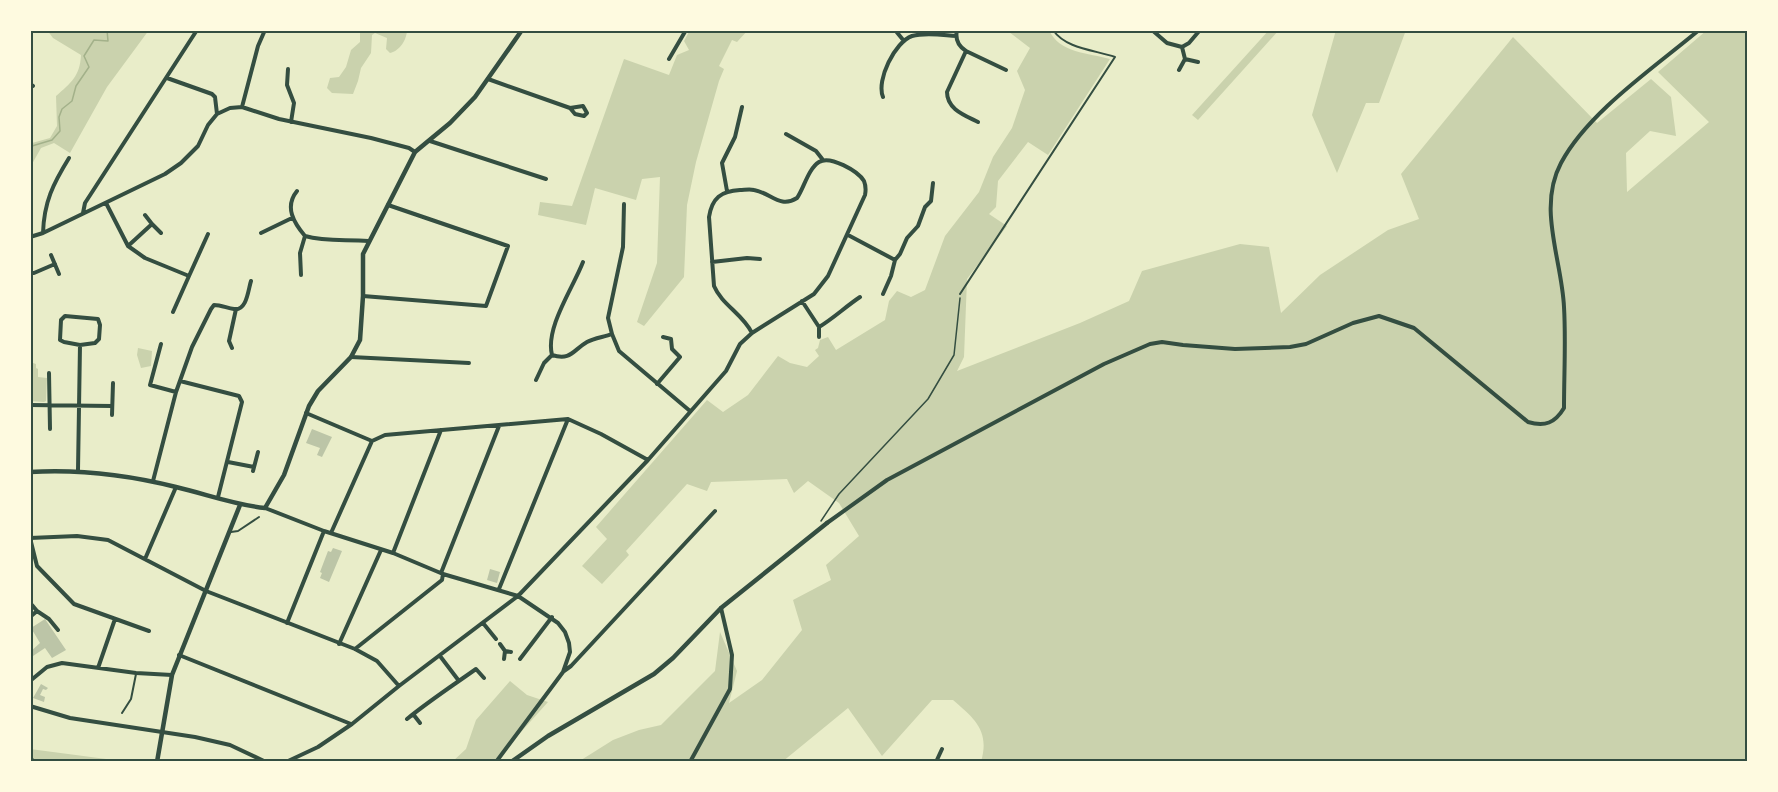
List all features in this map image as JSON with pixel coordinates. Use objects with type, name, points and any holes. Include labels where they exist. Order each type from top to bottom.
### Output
[{"type":"street","points":[[83,214],[85,203],[198,30]]},
{"type":"street","points":[[242,107],[265,30]]},
{"type":"street","points":[[265,508],[284,475],[305,413],[318,391],[351,357],[360,340],[363,254],[415,152],[456,117],[488,79],[522,30]]},
{"type":"street","points":[[669,59],[686,30]]},
{"type":"street","points":[[895,30],[904,41]]},
{"type":"street","points":[[957,30],[957,42],[966,51],[1006,70]]},
{"type":"street","points":[[1152,30],[1167,44],[1182,47],[1189,43],[1200,30]]},
{"type":"street","points":[[511,762],[548,736],[654,674],[673,658],[721,608],[815,532],[887,480],[1104,364],[1150,344],[1162,342],[1235,349],[1290,347],[1306,344],[1353,323],[1379,316],[1414,328],[1528,422],[1541,426],[1557,419],[1564,408],[1565,309],[1562,277],[1552,236],[1550,198],[1560,165],[1577,137],[1601,112],[1699,30]]},
{"type":"street","points":[[883,97],[880,90],[884,73],[890,60],[904,41],[910,37],[926,34],[956,36]]},
{"type":"street","points":[[1179,70],[1185,59],[1182,47]]},
{"type":"street","points":[[966,51],[947,92],[947,98],[954,109],[978,122]]},
{"type":"street","points":[[1185,59],[1198,62]]},
{"type":"street","points":[[288,69],[287,85],[294,103],[291,122]]},
{"type":"street","points":[[167,78],[212,94],[215,97],[217,114]]},
{"type":"street","points":[[488,79],[570,108]]},
{"type":"street","points":[[30,237],[134,191],[181,163],[198,146],[208,125],[217,114],[230,108],[242,107],[291,122],[371,138],[409,148],[415,152]]},
{"type":"street","points":[[727,191],[722,164],[735,137],[742,107]]},
{"type":"street","points":[[786,134],[816,151],[823,160]]},
{"type":"street","points":[[430,141],[546,180]]},
{"type":"street","points":[[43,233],[44,212],[51,189],[69,158]]},
{"type":"street","points":[[286,762],[318,747],[352,724],[518,596],[648,460],[726,371],[740,344],[752,333],[813,294],[828,276],[865,195],[866,186],[863,179],[834,160],[823,160],[812,169],[797,198],[792,202],[779,202],[754,190],[727,191],[718,197],[711,207],[709,217],[714,286],[718,295],[748,324],[752,333]]},
{"type":"street","points":[[883,294],[895,260],[907,238],[918,226],[925,207],[931,201],[933,183]]},
{"type":"street","points":[[297,191],[292,197],[292,218],[305,237],[321,240],[368,241]]},
{"type":"street","points":[[106,203],[128,246],[145,258],[189,276]]},
{"type":"street","points":[[624,204],[623,247],[608,318],[612,334],[619,351],[690,411]]},
{"type":"street","points":[[363,296],[486,306],[508,246],[387,205]]},
{"type":"street","points":[[145,215],[161,234]]},
{"type":"street","points":[[261,233],[292,218]]},
{"type":"street","points":[[128,246],[153,224]]},
{"type":"street","points":[[173,312],[208,234]]},
{"type":"street","points":[[848,235],[895,260]]},
{"type":"street","points":[[301,275],[300,253],[305,237]]},
{"type":"street","points":[[51,255],[59,274]]},
{"type":"street","points":[[712,262],[747,258],[760,260]]},
{"type":"street","points":[[552,355],[550,346],[554,326],[583,262]]},
{"type":"street","points":[[30,273],[55,264]]},
{"type":"street","points":[[153,482],[176,392],[192,347],[214,305],[241,309],[251,281]]},
{"type":"street","points":[[819,327],[839,315],[844,308],[860,297]]},
{"type":"street","points":[[802,301],[819,327],[819,337]]},
{"type":"street","points":[[232,348],[229,341],[236,309]]},
{"type":"street","points":[[65,316],[98,319],[99,339],[95,343],[80,345],[60,340],[61,320],[65,316]]},
{"type":"street","points":[[552,355],[561,358],[575,353],[588,342],[612,334]]},
{"type":"street","points":[[657,384],[680,357],[672,349],[671,339],[663,337]]},
{"type":"street","points":[[161,344],[150,385],[176,392]]},
{"type":"street","points":[[78,470],[80,345]]},
{"type":"street","points":[[536,380],[544,363],[552,355]]},
{"type":"street","points":[[351,357],[469,363]]},
{"type":"street","points":[[49,373],[50,429]]},
{"type":"street","points":[[180,381],[239,396],[242,402],[218,497]]},
{"type":"street","points":[[112,415],[113,383]]},
{"type":"street","points":[[30,405],[112,406]]},
{"type":"street","points":[[305,413],[372,441]]},
{"type":"street","points":[[331,533],[372,441],[385,435],[568,419],[648,460]]},
{"type":"street","points":[[499,589],[568,419]]},
{"type":"street","points":[[355,649],[442,580],[442,573],[499,426]]},
{"type":"street","points":[[393,553],[441,430]]},
{"type":"street","points":[[228,462],[253,469],[258,452]]},
{"type":"street","points":[[30,472],[78,470],[153,482],[218,497],[240,505],[265,508],[324,531],[393,553],[442,573],[518,596],[552,617],[565,632],[569,643],[570,652],[563,672],[496,762]]},
{"type":"street","points":[[145,559],[176,487]]},
{"type":"street","points":[[157,762],[172,675],[240,505]]},
{"type":"street","points":[[563,672],[572,666],[715,511]]},
{"type":"street","points":[[287,623],[324,531]]},
{"type":"street","points":[[149,631],[74,604],[37,566],[30,538],[77,536],[108,540],[206,591],[355,649],[378,662],[399,686]]},
{"type":"street","points":[[339,644],[381,549]]},
{"type":"street","points":[[32,605],[58,630]]},
{"type":"street","points":[[690,762],[729,689],[732,655],[721,608]]},
{"type":"street","points":[[30,617],[37,611]]},
{"type":"street","points":[[520,659],[552,617]]},
{"type":"street","points":[[98,668],[115,619]]},
{"type":"street","points":[[483,623],[496,639]]},
{"type":"street","points":[[500,645],[505,651],[511,652]]},
{"type":"street","points":[[504,659],[505,651]]},
{"type":"street","points":[[526,651],[533,656]]},
{"type":"street","points":[[179,655],[352,724]]},
{"type":"street","points":[[440,656],[459,681]]},
{"type":"street","points":[[31,681],[47,668],[58,663],[172,675]]},
{"type":"street","points":[[406,719],[476,669],[484,678]]},
{"type":"street","points":[[30,706],[70,718],[195,737],[230,745],[266,762]]},
{"type":"street","points":[[413,714],[420,723]]},
{"type":"street","points":[[936,762],[942,749]]},
{"type":"street","points":[[30,758],[34,762]]},
{"type":"lane","points":[[960,294],[1115,57],[1079,48],[1064,41],[1053,30]]},
{"type":"lane","points":[[231,532],[238,531],[259,517]]},
{"type":"lane","points":[[122,713],[131,699],[136,673]]},
{"type":"path","points":[[815,532],[840,494],[928,399],[954,355],[960,294]]},
{"type":"green space","points":[[47,30],[149,30],[107,87],[70,153],[54,143],[41,148],[32,164],[30,188],[30,146],[32,143],[50,138],[57,126],[56,96],[74,78],[79,68],[81,55],[53,38]]},
{"type":"green space","points":[[360,30],[407,30],[402,44],[390,53],[386,49],[387,38],[375,33],[372,35],[371,53],[361,68],[353,94],[332,93],[327,88],[330,78],[339,77],[346,67],[351,50],[360,42]]},
{"type":"green space","points":[[690,30],[748,30],[737,42],[732,40],[719,66],[724,69],[696,162],[687,205],[684,277],[644,326],[637,322],[657,263],[660,177],[642,179],[636,200],[595,188],[586,225],[538,215],[540,202],[572,206],[624,59],[669,75],[677,55],[689,50],[684,41]]},
{"type":"green space","points":[[1009,30],[1049,30],[1054,38],[1067,48],[1110,59],[1048,155],[1028,142],[998,181],[996,207],[989,214],[1007,226],[967,279],[964,357],[957,371],[1080,323],[1129,301],[1142,271],[1240,244],[1269,247],[1281,313],[1320,275],[1388,230],[1419,219],[1401,174],[1513,37],[1597,123],[1651,79],[1671,97],[1676,136],[1650,131],[1626,153],[1627,192],[1709,122],[1658,72],[1707,30],[1748,30],[1748,762],[981,762],[984,742],[979,726],[953,700],[932,700],[882,756],[848,708],[782,762],[578,762],[613,740],[661,725],[715,671],[720,632],[737,671],[729,703],[762,680],[802,630],[793,600],[831,580],[826,565],[859,536],[839,503],[808,481],[794,493],[787,479],[711,482],[707,491],[687,484],[626,551],[629,555],[602,584],[582,566],[607,539],[596,527],[707,400],[723,412],[748,395],[778,356],[790,363],[807,367],[819,356],[815,350],[820,340],[828,337],[836,350],[885,320],[889,301],[897,291],[911,297],[925,290],[945,236],[979,192],[993,157],[1012,128],[1025,90],[1017,71],[1030,48]]},
{"type":"green space","points":[[1269,30],[1279,30],[1198,120],[1192,115]]},
{"type":"green space","points":[[1336,30],[1406,30],[1379,103],[1366,103],[1337,173],[1312,115]]},
{"type":"green space","points":[[138,348],[152,351],[151,366],[141,368],[137,355]]},
{"type":"green space","points":[[30,362],[36,364],[38,377],[47,378],[46,401],[44,402],[30,401]]},
{"type":"green space","points":[[510,681],[527,695],[548,702],[494,762],[452,762],[466,749],[476,720]]},
{"type":"green space","points":[[30,749],[129,762],[30,762]]},
{"type":"building","points":[[312,429],[332,437],[322,457],[317,455],[320,448],[306,443]]},
{"type":"building","points":[[333,548],[342,551],[329,582],[320,578],[322,573],[320,572],[328,551],[331,552]]},
{"type":"building","points":[[490,569],[500,572],[497,583],[487,580]]},
{"type":"building","points":[[45,619],[66,650],[52,658],[45,648],[33,656],[30,652],[40,643],[31,628]]},
{"type":"building","points":[[41,684],[48,688],[43,689],[40,695],[45,697],[44,702],[33,698]]},
{"type":"waterway","points":[[30,148],[52,140],[60,131],[59,117],[62,109],[72,101],[76,86],[89,67],[84,56],[94,40],[108,41],[107,30]]}]
